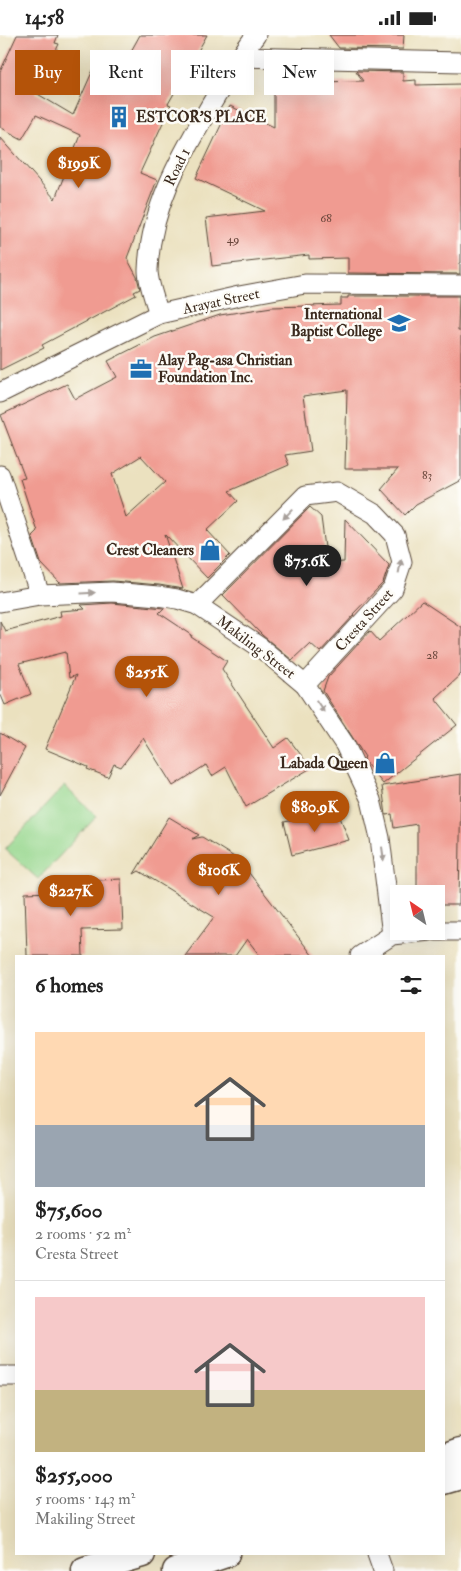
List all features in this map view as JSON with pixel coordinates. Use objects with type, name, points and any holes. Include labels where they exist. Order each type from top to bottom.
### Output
[{"type":"main road","points":[[445,1457],[461,1451]]},
{"type":"main road","points":[[445,1481],[461,1476]]},
{"type":"main road","points":[[85,1571],[139,1555]]},
{"type":"main road","points":[[176,1571],[210,1560]]},
{"type":"street","name":"Road 1","points":[[245,50],[256,35]]},
{"type":"street","points":[[254,57],[461,62]]},
{"type":"street","name":"Road 1","points":[[159,314],[148,273],[151,237],[164,194],[186,147],[217,95]]},
{"type":"street","name":"Arayat Street","points":[[0,393],[159,314],[239,296],[305,284],[461,285]]},
{"type":"street","points":[[0,475],[40,595]]},
{"type":"street","name":"Cresta Street","points":[[197,605],[305,496],[337,492],[375,514],[395,535],[402,562],[393,589],[305,685]]},
{"type":"street","name":"Makiling Street","points":[[0,602],[40,595],[112,592],[158,596],[197,605],[261,648],[305,685],[345,745],[371,800],[380,837],[390,919]]},
{"type":"street","points":[[445,931],[461,931]]},
{"type":"street","points":[[362,955],[390,936]]},
{"type":"street","points":[[0,1376],[15,1376]]},
{"type":"street","points":[[377,1555],[383,1571]]},
{"type":"green space","points":[[64,786],[97,816],[38,879],[5,849]]},
{"type":"building","points":[[17,35],[58,35],[55,43],[59,44],[56,50],[15,50],[15,95],[39,95],[73,115],[90,77],[90,95],[161,95],[161,50],[132,50],[140,35],[207,35],[199,50],[171,50],[171,95],[173,95],[168,104],[171,105],[140,173],[157,180],[127,258],[137,277],[140,289],[134,292],[136,295],[42,345],[44,348],[0,370],[0,137],[55,199],[80,135],[36,115],[22,139],[0,127],[0,72]]},
{"type":"building","points":[[329,35],[404,35],[403,49],[339,48]]},
{"type":"building","points":[[356,71],[403,72],[403,81],[416,80],[416,85],[461,84],[460,274],[348,273],[348,258],[309,259],[309,255],[212,266],[206,218],[265,211],[196,178],[230,106],[274,127],[274,95],[334,95],[334,82],[363,81]]},
{"type":"building","points":[[348,296],[459,296],[458,331],[461,331],[461,480],[416,504],[405,515],[381,489],[398,469],[345,469],[347,390],[303,396],[311,451],[285,455],[289,465],[229,491],[238,501],[207,530],[230,555],[207,578],[165,534],[183,589],[113,581],[60,583],[41,563],[32,536],[37,531],[20,479],[25,478],[1,415],[67,384],[75,399],[117,377],[108,361],[155,337],[220,315],[272,307],[341,305],[341,298],[348,298]],"holes":[[[141,456],[165,482],[126,517],[112,474]]]},
{"type":"building","points":[[310,507],[321,517],[327,563],[344,562],[345,519],[389,565],[383,583],[320,652],[310,643],[292,660],[262,635],[223,595]]},
{"type":"building","points":[[422,601],[461,627],[461,674],[435,698],[457,725],[383,784],[365,762],[365,757],[323,691],[328,677],[370,631],[379,641]]},
{"type":"building","points":[[112,603],[164,608],[159,613],[227,661],[222,669],[274,748],[288,738],[311,768],[246,807],[226,767],[212,776],[206,765],[173,786],[143,738],[121,767],[114,764],[108,777],[45,749],[76,675],[69,678],[66,652],[19,664],[31,694],[5,705],[0,693],[0,621],[5,631],[61,616],[60,611],[85,609],[81,605]]},
{"type":"building","points":[[0,733],[25,748],[0,795]]},
{"type":"building","points":[[461,774],[459,905],[445,905],[445,885],[417,885],[417,824],[394,828],[392,814],[386,815],[382,786]]},
{"type":"building","points":[[338,812],[349,840],[292,855],[284,822]]},
{"type":"building","points":[[169,817],[199,835],[192,839],[202,837],[239,860],[312,955],[259,955],[247,939],[236,955],[186,955],[214,917],[139,871],[134,874]]},
{"type":"building","points":[[121,879],[123,929],[82,930],[83,955],[27,955],[25,893],[78,891],[78,881]]},
{"type":"place","name":"ESTCOR'S PLACE","points":[[119,117]]},
{"type":"place","name":"International Baptist College","points":[[399,323]]},
{"type":"place","name":"Alay Pag-asa Christian Foundation Inc.","points":[[141,369]]},
{"type":"place","name":"Crest Cleaners","points":[[210,550]]},
{"type":"place","name":"Labada Queen","points":[[385,763]]}]
